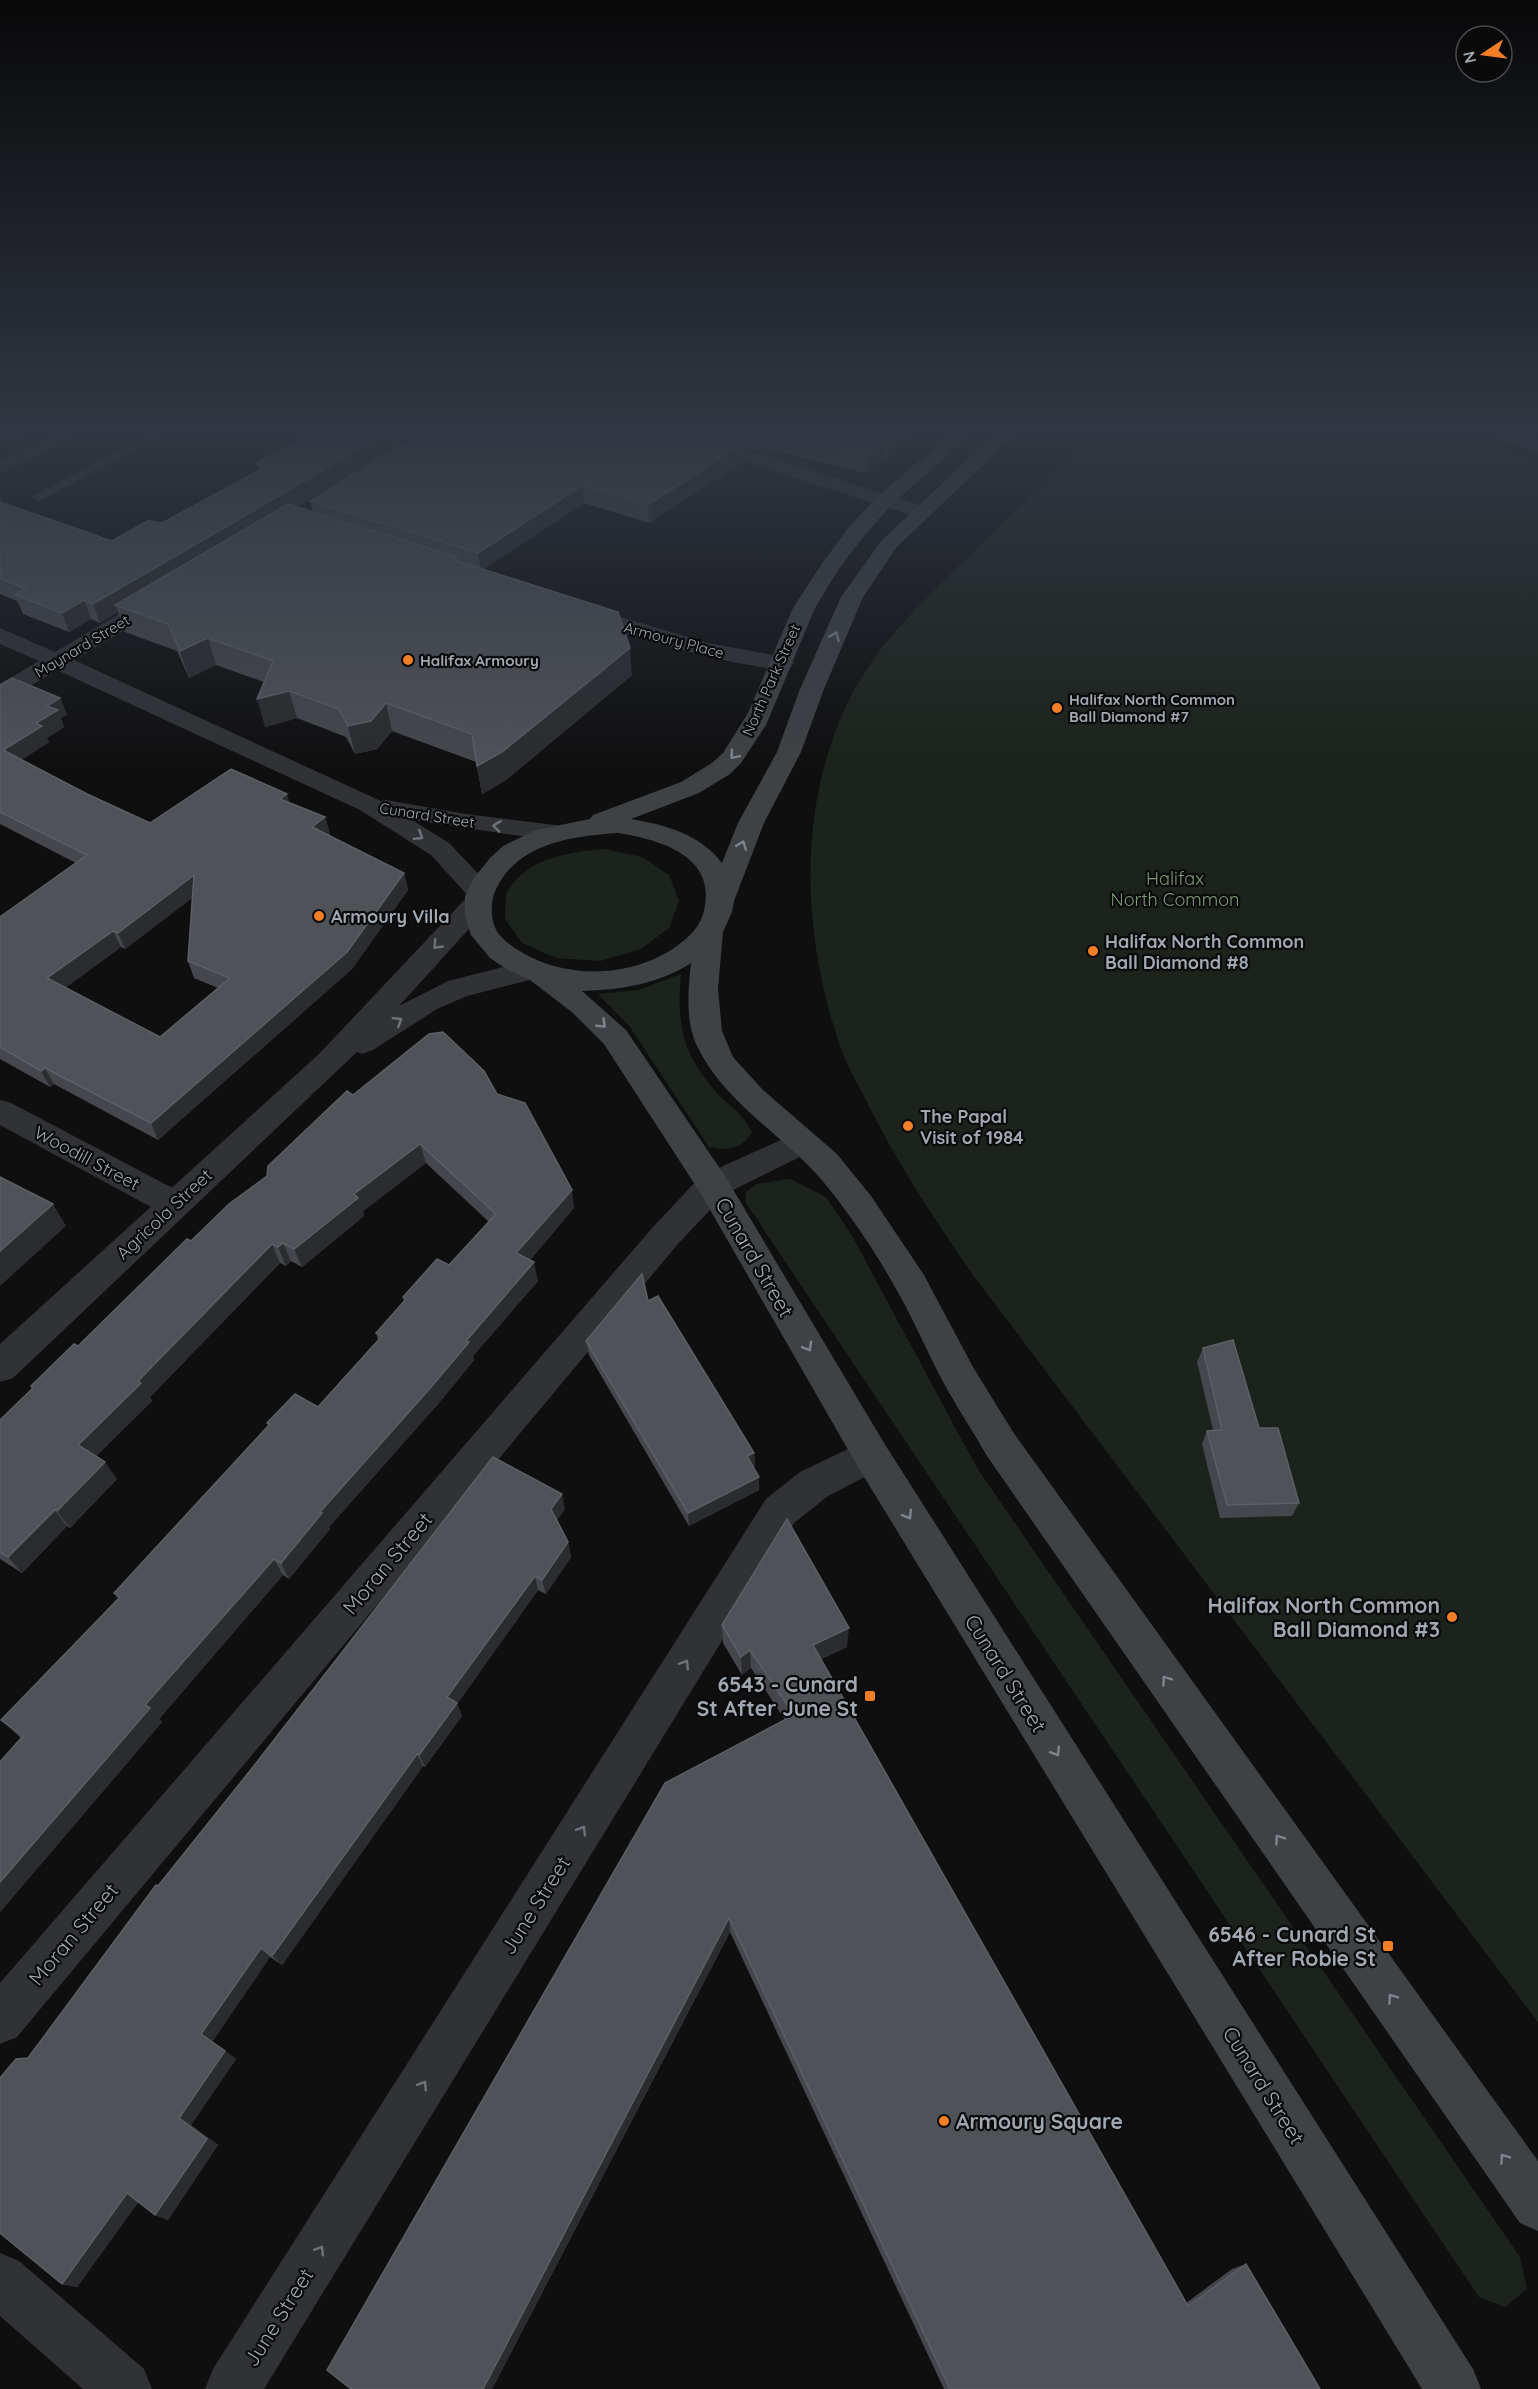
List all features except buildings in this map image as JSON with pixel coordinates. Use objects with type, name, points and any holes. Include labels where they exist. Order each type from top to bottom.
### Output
[{"type":"main road","name":"North Park Street","points":[[588,826],[680,791],[711,776],[731,760],[764,705],[798,620],[813,592],[848,543]]},
{"type":"main road","points":[[890,543],[852,597],[812,689],[789,752],[751,823],[715,916],[691,950],[666,964],[637,975],[572,980],[536,972],[500,952],[481,929],[479,897],[495,867],[521,847],[555,833],[588,826],[618,825],[645,829],[671,837],[692,848],[708,863],[718,880],[715,916],[703,1008],[712,1046],[738,1084],[837,1176],[876,1227],[912,1285],[960,1378],[1000,1444],[1538,2205]]},
{"type":"main road","name":"Cunard Street","points":[[536,972],[583,1006],[615,1037],[713,1185],[871,1455],[1453,2389]]},
{"type":"street","name":"Maynard Street","points":[[0,694],[173,592]]},
{"type":"street","name":"Armoury Place","points":[[559,606],[681,644],[752,660],[782,663]]},
{"type":"street","points":[[0,635],[369,805]]},
{"type":"street","name":"Cunard Street","points":[[369,805],[466,822],[555,833]]},
{"type":"street","name":"Cunard Street","points":[[369,805],[440,849],[479,897]]},
{"type":"street","name":"Agricola Street","points":[[0,1367],[330,1062],[479,897]]},
{"type":"street","name":"Agricola Street","points":[[330,1062],[437,998],[458,988],[536,972]]},
{"type":"street","name":"Woodill Street","points":[[0,1112],[174,1204]]},
{"type":"street","name":"Moran Street","points":[[0,2020],[665,1236],[713,1185],[803,1142]]},
{"type":"street","name":"June Street","points":[[234,2389],[780,1511],[814,1484],[871,1455]]},
{"type":"street","points":[[0,2280],[124,2389]]},
{"type":"green space","name":"Halifax North Common","points":[[982,543],[1538,543],[1538,2022],[973,1275],[891,1147],[844,1056],[827,1002],[817,953],[811,904],[811,854],[816,805],[827,757],[844,711],[878,652],[926,599]]},
{"type":"green space","points":[[605,849],[642,857],[669,875],[679,901],[669,928],[641,949],[600,961],[556,958],[522,943],[505,919],[507,894],[516,880],[538,864],[551,858]]},
{"type":"green space","points":[[681,974],[681,1025],[690,1053],[707,1081],[742,1117],[752,1133],[739,1146],[733,1148],[709,1147],[630,1027],[598,994],[638,990]]},
{"type":"green space","points":[[790,1179],[826,1197],[851,1234],[977,1468],[1520,2257],[1527,2289],[1505,2307],[1479,2297],[746,1203],[746,1192],[756,1184]]},
{"type":"place","name":"Halifax Armoury","points":[[408,660]]},
{"type":"place","name":"Halifax North Common Ball Diamond #7","points":[[1057,708]]},
{"type":"place","name":"Armoury Villa","points":[[319,916]]},
{"type":"place","name":"Halifax North Common Ball Diamond #8","points":[[1093,951]]},
{"type":"place","name":"The Papal Visit of 1984","points":[[908,1126]]},
{"type":"place","name":"Halifax North Common Ball Diamond #3","points":[[1452,1617]]},
{"type":"place","name":"6543 - Cunard St After June St","points":[[870,1696]]},
{"type":"place","name":"6546 - Cunard St After Robie St","points":[[1388,1946]]},
{"type":"place","name":"Armoury Square","points":[[944,2121]]}]
